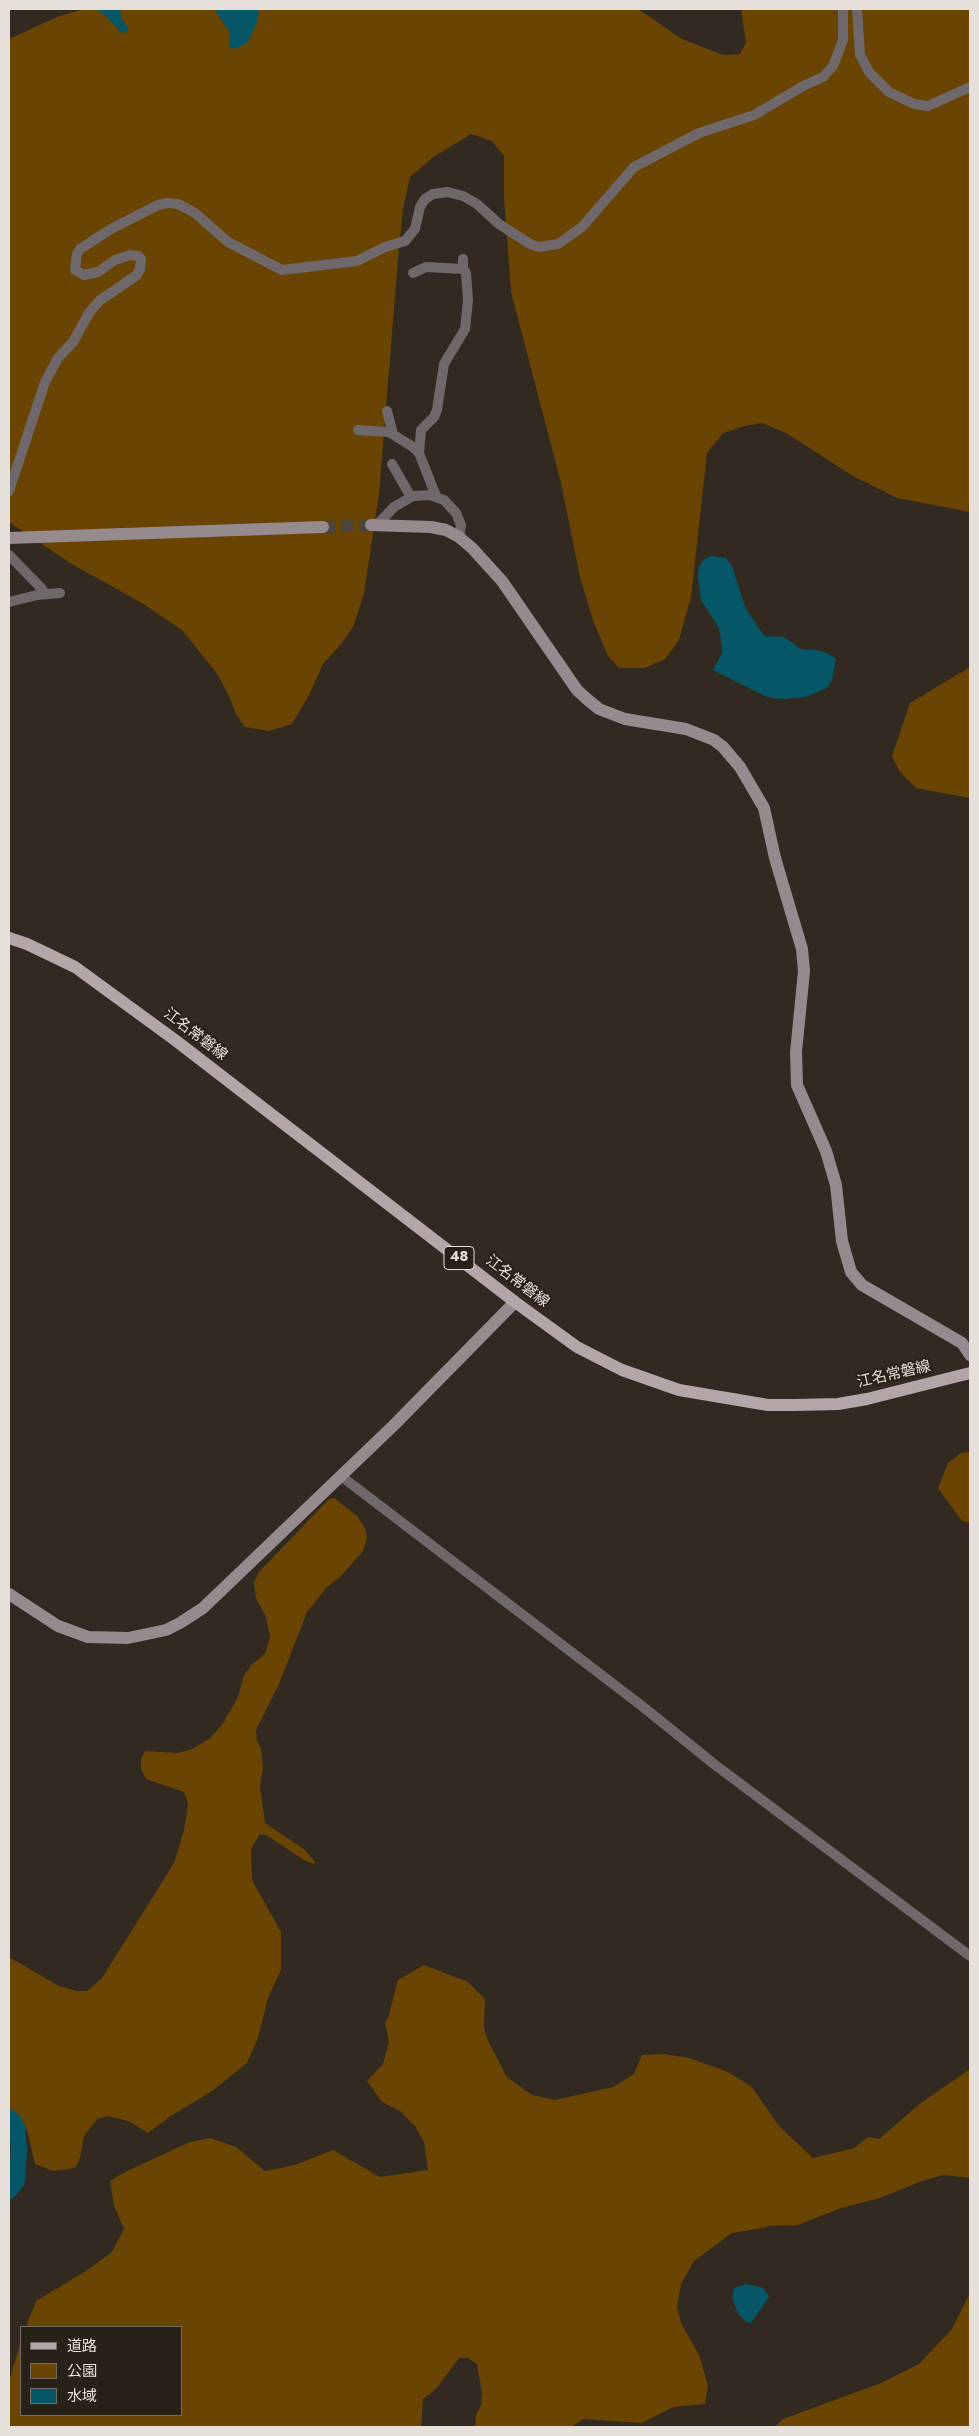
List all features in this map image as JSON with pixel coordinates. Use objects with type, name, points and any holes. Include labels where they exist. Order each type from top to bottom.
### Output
[{"type":"main road","name":"江名常磐線","points":[[9,938],[27,944],[75,967],[206,1064],[515,1302],[577,1347],[622,1370],[679,1390],[768,1405],[838,1404],[867,1399],[970,1373]]},
{"type":"street","points":[[9,491],[44,382],[58,358],[73,342],[89,313],[99,301],[137,275],[140,269],[138,256],[130,255],[115,260],[98,272],[84,275],[75,270],[77,254],[80,248],[111,229],[166,202],[178,204],[195,213],[228,242],[282,270],[357,261],[406,241],[415,229],[420,207],[425,199],[433,194],[448,192],[463,196],[477,204],[498,224],[530,244],[538,247],[558,244],[582,227],[634,167],[699,133],[754,115],[804,85],[823,77],[833,66],[843,40],[843,9]]},
{"type":"street","points":[[857,9],[860,55],[869,72],[889,92],[914,104],[928,106],[970,87]]},
{"type":"street","points":[[413,273],[426,267],[463,264],[468,280],[467,322],[462,335],[444,364],[437,410],[421,430],[419,453]]},
{"type":"street","points":[[387,411],[393,434]]},
{"type":"street","points":[[358,430],[393,434],[413,446],[419,453],[436,496]]},
{"type":"street","points":[[392,464],[411,497]]},
{"type":"street","points":[[374,525],[394,507],[411,497],[436,496],[444,500],[460,520],[460,537]]},
{"type":"street","points":[[374,525],[431,527],[446,530],[460,537],[502,581],[577,690],[588,700],[600,709],[624,719],[686,729],[703,736],[723,747],[740,767],[764,808],[775,858],[802,949],[804,971],[796,1052],[797,1085],[826,1151],[836,1185],[842,1241],[851,1272],[862,1285],[962,1343],[970,1355]]},
{"type":"street","points":[[9,538],[323,527]]},
{"type":"street","points":[[9,555],[45,594]]},
{"type":"street","points":[[9,602],[45,594],[60,593]]},
{"type":"street","points":[[9,1594],[58,1626],[88,1637],[128,1638],[166,1630],[203,1608],[341,1476],[515,1302]]},
{"type":"street","points":[[341,1476],[642,1706],[714,1764],[970,1956]]},
{"type":"green space","points":[[84,9],[638,9],[682,39],[723,55],[740,54],[746,43],[741,9],[970,9],[970,512],[897,498],[853,476],[786,433],[762,423],[723,433],[707,453],[691,597],[679,640],[665,659],[645,668],[619,668],[608,656],[594,623],[580,577],[561,483],[511,292],[504,197],[504,156],[492,141],[471,134],[432,158],[410,177],[403,209],[398,259],[379,494],[364,593],[354,625],[342,643],[323,664],[309,695],[292,724],[269,731],[245,727],[236,714],[218,675],[183,631],[142,603],[70,563],[9,522],[9,39],[57,17]]},
{"type":"green space","points":[[970,667],[970,798],[916,788],[900,772],[892,756],[910,703]]},
{"type":"green space","points":[[970,1452],[970,1523],[962,1521],[938,1488],[948,1463],[961,1453]]},
{"type":"green space","points":[[334,1498],[357,1516],[365,1528],[367,1538],[363,1551],[340,1577],[327,1587],[307,1612],[279,1684],[256,1730],[257,1741],[261,1748],[263,1767],[260,1787],[265,1823],[304,1849],[315,1862],[314,1864],[304,1860],[266,1835],[260,1834],[251,1849],[252,1880],[281,1932],[281,1970],[268,1998],[258,2038],[247,2063],[212,2091],[171,2116],[148,2133],[128,2121],[108,2116],[97,2119],[84,2136],[80,2158],[75,2168],[53,2171],[35,2164],[27,2130],[9,2119],[9,1957],[59,1986],[77,1991],[87,1991],[102,1978],[174,1863],[184,1830],[188,1804],[184,1792],[146,1779],[141,1769],[141,1759],[145,1751],[178,1753],[192,1749],[209,1739],[222,1725],[238,1697],[243,1678],[251,1665],[265,1654],[270,1637],[266,1617],[256,1598],[254,1582],[259,1572],[329,1499]]},
{"type":"green space","points":[[424,1965],[468,1982],[485,1999],[484,2027],[488,2041],[507,2077],[532,2095],[555,2100],[613,2087],[634,2074],[642,2055],[664,2054],[689,2058],[728,2072],[752,2087],[779,2126],[813,2158],[854,2148],[868,2137],[879,2139],[921,2103],[970,2069],[970,2178],[943,2175],[922,2181],[880,2198],[841,2208],[798,2225],[766,2226],[768,2227],[732,2233],[694,2261],[681,2284],[677,2307],[681,2323],[700,2357],[708,2386],[705,2404],[673,2407],[642,2423],[583,2419],[571,2427],[475,2427],[482,2393],[477,2364],[468,2358],[459,2358],[436,2389],[423,2399],[421,2427],[9,2427],[9,2381],[20,2344],[20,2416],[182,2416],[182,2326],[26,2326],[36,2301],[86,2271],[112,2252],[124,2229],[114,2206],[110,2181],[125,2172],[190,2142],[210,2138],[236,2147],[265,2171],[295,2165],[333,2150],[380,2177],[428,2170],[424,2142],[415,2126],[400,2111],[382,2102],[367,2081],[383,2064],[389,2042],[385,2022],[388,2018],[398,1980]]},
{"type":"green space","points":[[970,2293],[970,2427],[774,2427],[783,2419],[881,2383],[919,2364],[952,2329]]},
{"type":"water","points":[[95,9],[120,9],[121,18],[128,28],[127,32],[122,33],[104,14]]},
{"type":"water","points":[[214,9],[259,9],[257,23],[247,43],[235,49],[230,47],[229,31]]},
{"type":"water","points":[[712,556],[726,558],[732,566],[745,607],[764,636],[784,637],[801,649],[818,650],[836,659],[832,680],[827,688],[806,697],[780,699],[767,697],[713,670],[722,653],[719,628],[701,600],[698,577],[699,566],[704,559]]},
{"type":"water","points":[[747,2284],[763,2288],[769,2297],[751,2323],[746,2322],[738,2313],[732,2298],[734,2288]]},
{"type":"waterway","points":[[9,2117],[14,2121],[17,2128],[19,2148],[17,2181],[9,2191]]},
{"type":"tunnel","points":[[323,527],[371,525]]}]
